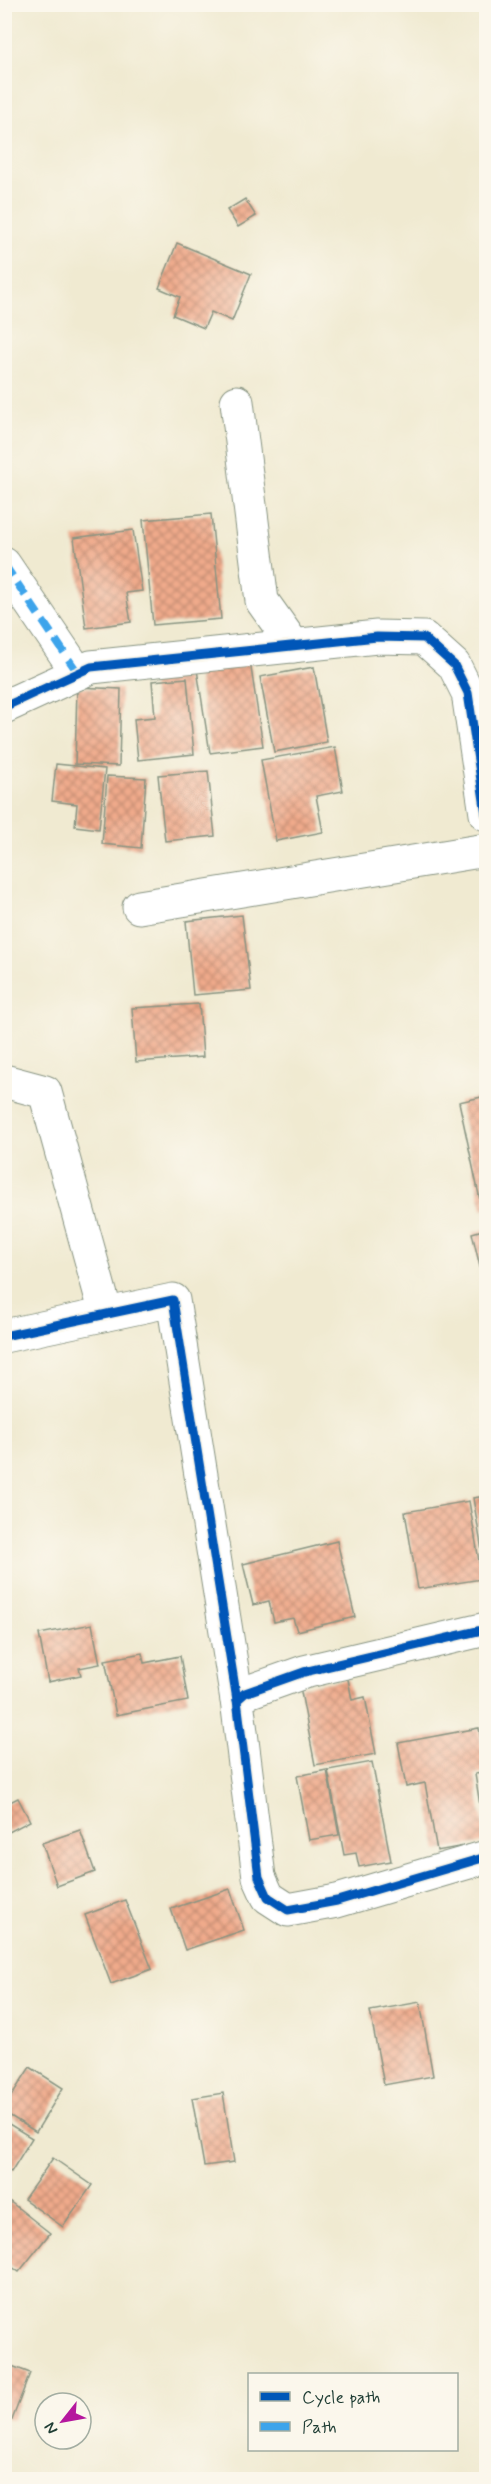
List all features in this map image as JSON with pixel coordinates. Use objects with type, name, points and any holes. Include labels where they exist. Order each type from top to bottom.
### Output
[{"type":"street","points":[[237,402],[262,600],[294,646]]},
{"type":"street","points":[[4,564],[78,673]]},
{"type":"street","points":[[4,707],[91,667],[377,637],[424,638],[454,665],[468,693],[486,814]]},
{"type":"street","points":[[139,907],[486,850]]},
{"type":"street","points":[[4,1081],[45,1092],[106,1314]]},
{"type":"street","points":[[4,1336],[173,1300],[237,1700],[259,1877],[268,1897],[288,1910],[337,1901],[486,1857]]},
{"type":"street","points":[[237,1700],[245,1693],[304,1672],[486,1629]]},
{"type":"building","points":[[245,199],[256,216],[238,227],[227,210]]},
{"type":"building","points":[[177,243],[251,274],[232,321],[211,312],[204,328],[173,315],[180,297],[159,288]]},
{"type":"building","points":[[211,514],[221,619],[153,625],[143,520]]},
{"type":"building","points":[[133,530],[142,591],[126,593],[131,622],[86,628],[74,538]]},
{"type":"building","points":[[249,655],[263,746],[210,753],[196,663]]},
{"type":"building","points":[[314,667],[327,742],[274,752],[260,677]]},
{"type":"building","points":[[187,678],[194,754],[138,760],[134,719],[155,717],[152,681]]},
{"type":"building","points":[[77,687],[121,689],[119,766],[75,764]]},
{"type":"building","points":[[335,747],[343,791],[316,796],[323,832],[276,841],[261,760]]},
{"type":"building","points":[[56,764],[105,769],[99,829],[75,826],[77,804],[52,801]]},
{"type":"building","points":[[208,771],[215,836],[165,841],[158,775]]},
{"type":"building","points":[[107,776],[146,778],[141,848],[102,844]]},
{"type":"building","points":[[242,915],[251,990],[193,995],[186,921]]},
{"type":"building","points":[[199,1004],[203,1057],[136,1062],[132,1008]]},
{"type":"building","points":[[486,1096],[486,1208],[482,1209],[459,1102]]},
{"type":"building","points":[[486,1229],[486,1292],[472,1233]]},
{"type":"building","points":[[486,1496],[486,1568],[485,1568],[473,1498]]},
{"type":"building","points":[[469,1501],[482,1579],[418,1589],[405,1512]]},
{"type":"building","points":[[337,1541],[355,1617],[297,1631],[293,1618],[274,1622],[269,1601],[253,1605],[243,1564]]},
{"type":"building","points":[[92,1624],[100,1664],[79,1668],[81,1675],[48,1682],[39,1634]]},
{"type":"building","points":[[142,1653],[144,1663],[180,1656],[188,1701],[116,1715],[105,1660]]},
{"type":"building","points":[[348,1679],[352,1700],[365,1697],[376,1754],[315,1765],[300,1687]]},
{"type":"building","points":[[479,1728],[486,1772],[475,1774],[486,1842],[437,1851],[425,1783],[406,1787],[398,1743]]},
{"type":"building","points":[[372,1762],[391,1861],[359,1867],[356,1853],[344,1855],[328,1770]]},
{"type":"building","points":[[327,1770],[339,1835],[309,1840],[297,1776]]},
{"type":"building","points":[[18,1798],[30,1821],[9,1832],[4,1823],[4,1805]]},
{"type":"building","points":[[80,1830],[95,1872],[57,1886],[42,1843]]},
{"type":"building","points":[[230,1889],[244,1930],[185,1950],[171,1909]]},
{"type":"building","points":[[125,1900],[152,1969],[111,1984],[85,1915]]},
{"type":"building","points":[[420,2002],[433,2076],[384,2085],[370,2011]]},
{"type":"building","points":[[30,2067],[63,2088],[36,2132],[4,2112],[4,2107]]},
{"type":"building","points":[[223,2093],[234,2162],[204,2166],[192,2098]]},
{"type":"building","points":[[4,2121],[32,2138],[11,2172],[4,2168]]},
{"type":"building","points":[[53,2158],[92,2185],[63,2227],[24,2199]]},
{"type":"building","points":[[4,2197],[50,2233],[19,2272],[4,2261]]},
{"type":"building","points":[[4,2363],[30,2373],[12,2420],[4,2417]]},
{"type":"marked path","points":[[4,564],[78,673],[76,675]]},
{"type":"cycle path","points":[[4,707],[91,667],[377,637],[424,638],[454,665],[468,693],[486,814]]},
{"type":"cycle path","points":[[4,1336],[173,1300],[237,1700]]},
{"type":"cycle path","points":[[486,1629],[304,1672],[245,1693],[237,1700],[259,1877],[268,1897],[288,1910],[337,1901],[486,1857]]}]
